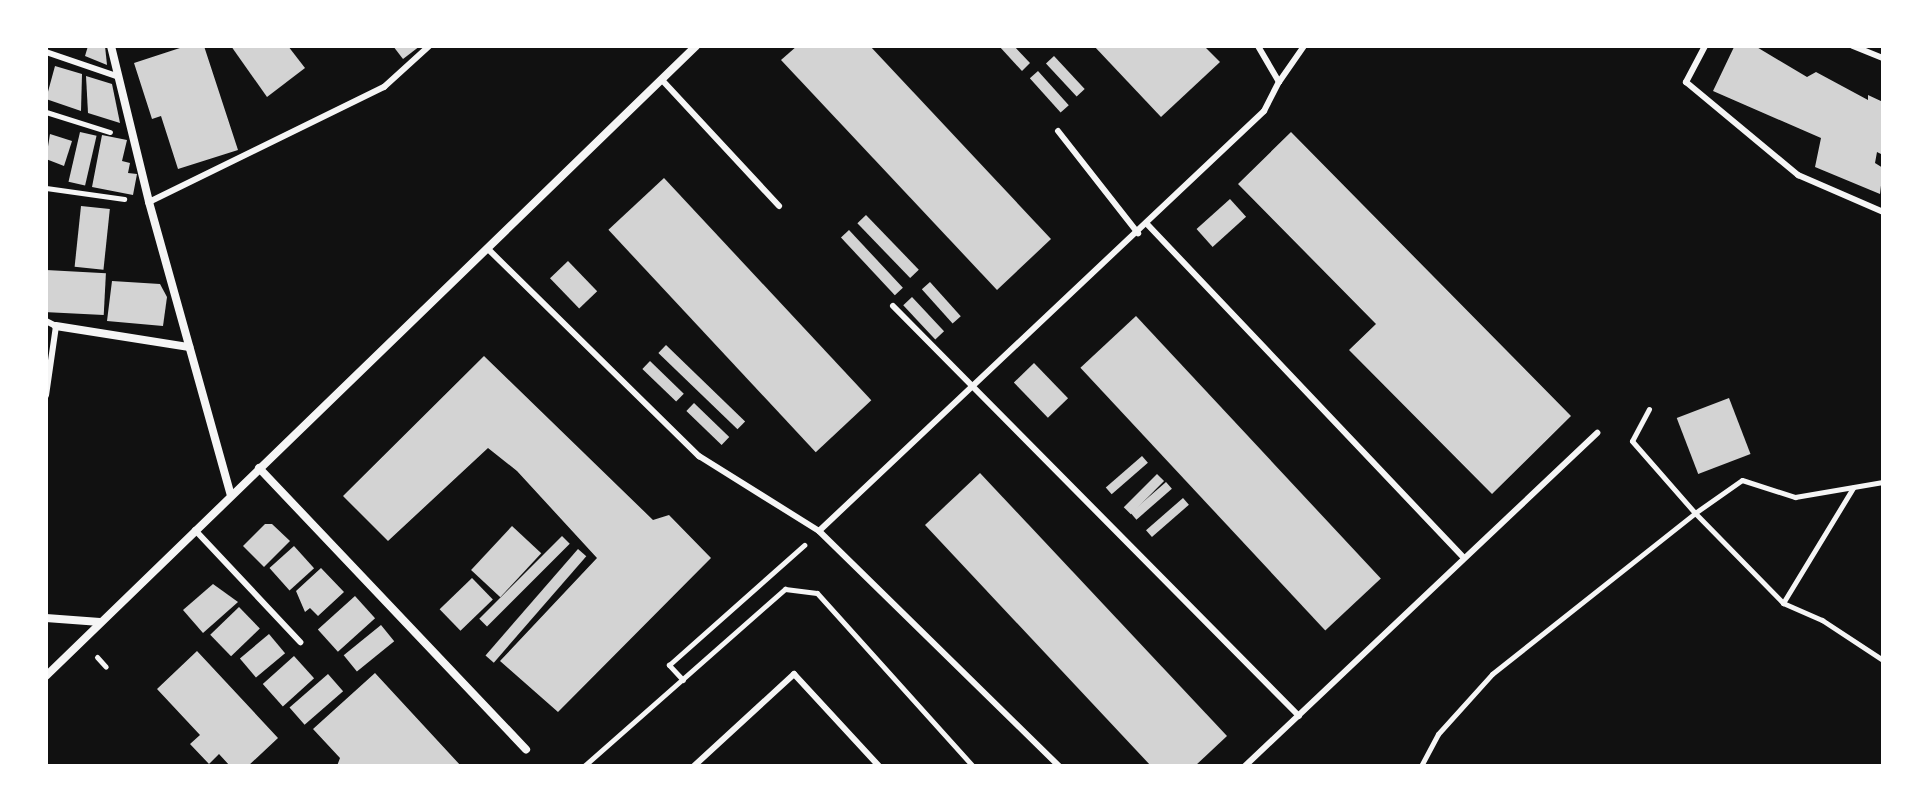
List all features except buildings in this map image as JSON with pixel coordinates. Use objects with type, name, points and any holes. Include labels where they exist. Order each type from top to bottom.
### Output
[{"type":"street","points":[[111,46],[149,202],[231,495]]},
{"type":"street","points":[[46,676],[696,46]]},
{"type":"street","points":[[56,326],[189,347]]},
{"type":"street","points":[[259,468],[526,749]]},
{"type":"street","points":[[46,618],[100,622]]},
{"type":"lane","points":[[149,202],[384,87],[429,46]]},
{"type":"lane","points":[[1258,46],[1279,82]]},
{"type":"lane","points":[[819,531],[1264,111],[1279,82],[1304,46]]},
{"type":"lane","points":[[1705,46],[1686,82],[1798,175],[1883,212]]},
{"type":"lane","points":[[1853,46],[1883,58]]},
{"type":"lane","points":[[46,52],[119,77]]},
{"type":"lane","points":[[662,80],[779,206]]},
{"type":"lane","points":[[1058,131],[1138,233]]},
{"type":"lane","points":[[1147,224],[1464,558]]},
{"type":"lane","points":[[488,249],[699,456],[819,531],[1059,766]]},
{"type":"lane","points":[[893,306],[1299,716]]},
{"type":"lane","points":[[46,321],[56,326],[46,395]]},
{"type":"lane","points":[[1245,766],[1597,433]]},
{"type":"lane","points":[[195,530],[300,642]]},
{"type":"lane","points":[[694,766],[794,674],[879,766]]},
{"type":"path","points":[[46,112],[133,139]]},
{"type":"path","points":[[46,188],[149,202]]},
{"type":"path","points":[[1649,409],[1632,441],[1695,513],[1783,603],[1833,626],[1883,660]]},
{"type":"path","points":[[1421,766],[1438,734],[1492,674],[1695,513],[1742,480],[1795,497],[1883,482]]},
{"type":"path","points":[[1783,603],[1853,488]]},
{"type":"path","points":[[683,680],[669,665],[819,531]]}]
